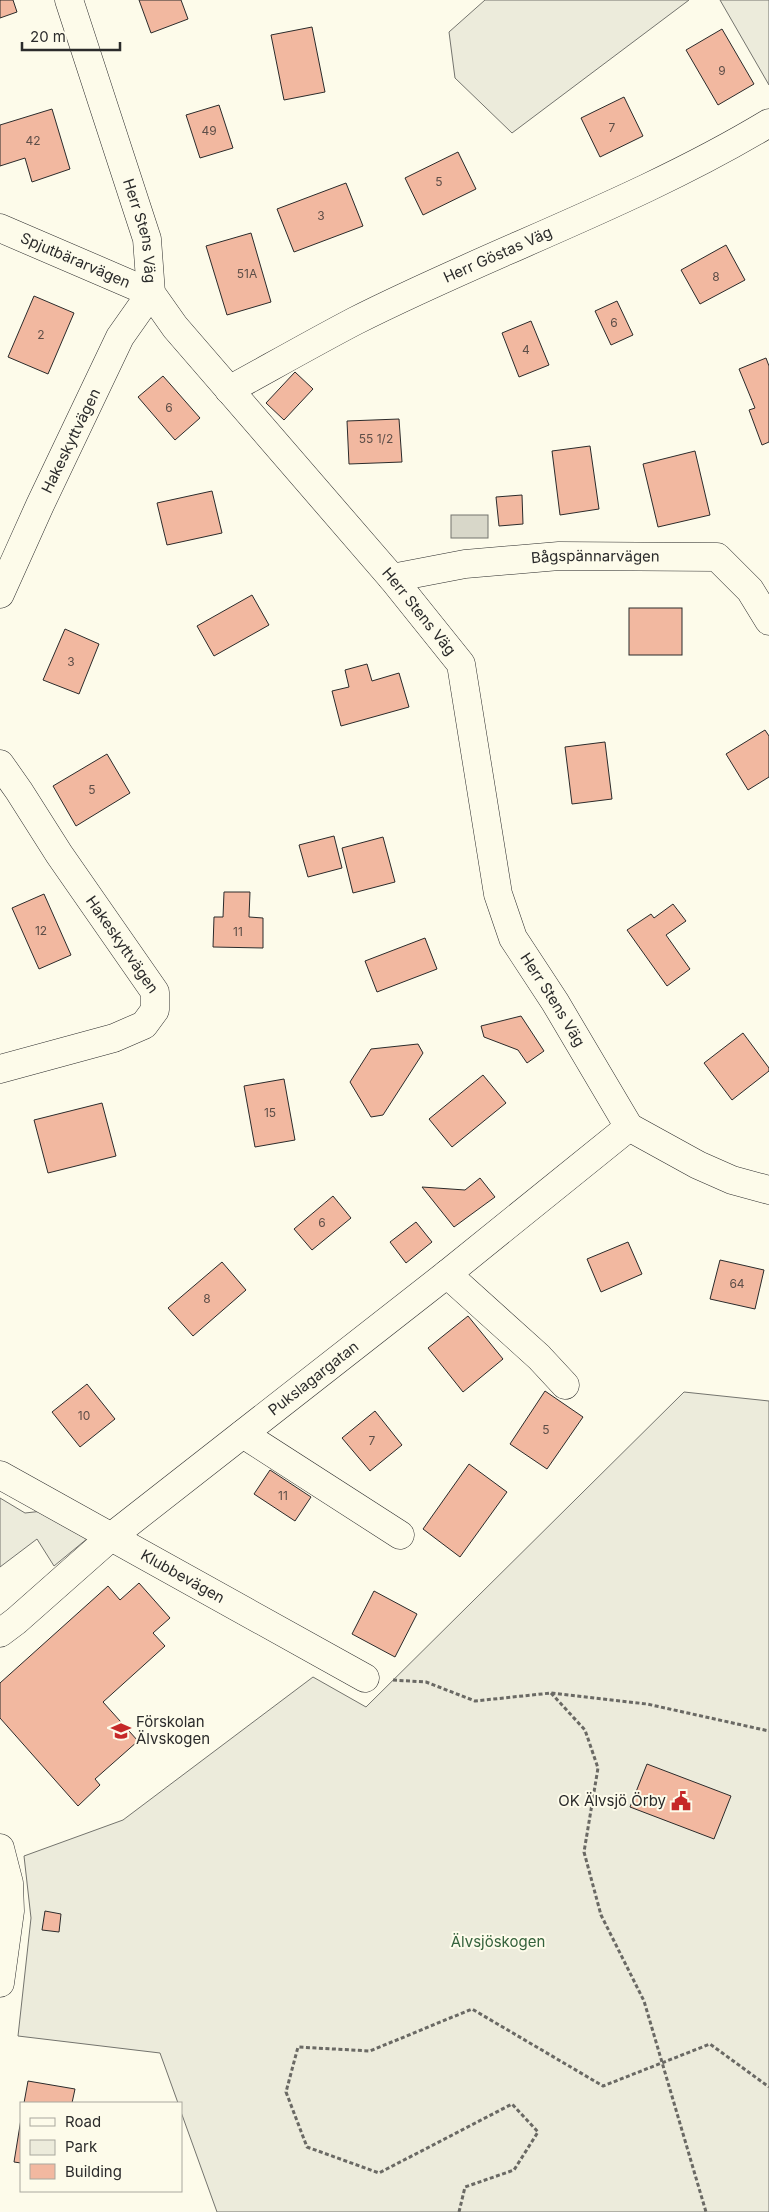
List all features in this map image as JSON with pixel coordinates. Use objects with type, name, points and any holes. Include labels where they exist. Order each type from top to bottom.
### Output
[{"type":"street","name":"Herr Stens Väg","points":[[69,0],[147,239],[151,293],[176,327],[392,578],[461,664],[498,894],[513,938],[555,1002],[629,1127]]},
{"type":"street","name":"Herr Göstas Väg","points":[[229,390],[356,321],[635,192],[732,145],[769,123]]},
{"type":"street","name":"Spjutbärarvägen","points":[[0,228],[151,293]]},
{"type":"street","name":"Hakeskyttvägen","points":[[0,594],[120,337],[151,293]]},
{"type":"street","name":"Bågspännarvägen","points":[[392,578],[465,564],[558,556],[717,557],[750,590],[769,621]]},
{"type":"street","name":"Hakeskyttvägen","points":[[0,764],[59,854],[155,992],[155,1010],[144,1025],[114,1038],[0,1068]]},
{"type":"street","points":[[629,1127],[732,1180],[769,1190]]},
{"type":"street","name":"Pukslagargatan","points":[[0,1633],[111,1537],[447,1274],[629,1127]]},
{"type":"street","points":[[447,1274],[539,1356],[565,1385]]},
{"type":"street","points":[[243,1434],[400,1535]]},
{"type":"street","name":"Klubbevägen","points":[[0,1475],[365,1678]]},
{"type":"street","points":[[0,1848],[8,1883],[10,1911],[0,1983]]},
{"type":"path","points":[[365,1678],[426,1682],[475,1701],[551,1694],[647,1704],[769,1731]]},
{"type":"path","points":[[551,1694],[585,1730],[598,1768],[584,1852],[601,1915],[644,2001],[706,2212]]},
{"type":"path","points":[[459,2212],[466,2187],[514,2170],[538,2132],[512,2104],[379,2173],[308,2147],[286,2092],[298,2047],[370,2051],[472,2009],[603,2086],[710,2044],[769,2087]]},
{"type":"green space","points":[[485,0],[689,0],[512,133],[455,78],[449,32]]},
{"type":"green space","points":[[720,0],[769,0],[769,85]]},
{"type":"green space","name":"Älvsjöskogen","points":[[684,1392],[769,1401],[769,2212],[217,2212],[182,2115],[182,2102],[178,2102],[160,2053],[18,2036],[31,1918],[24,1856],[123,1820],[313,1677],[366,1707]]},
{"type":"green space","points":[[0,1498],[25,1513],[43,1511],[88,1538],[54,1566],[37,1539],[0,1567]]},
{"type":"shaded area","points":[[451,515],[488,515],[488,538],[451,538]]},
{"type":"building","points":[[0,0],[13,0],[17,12],[0,18]]},
{"type":"building","points":[[139,0],[181,0],[188,19],[151,33]]},
{"type":"building","points":[[312,27],[325,92],[284,100],[271,35]]},
{"type":"building","points":[[722,29],[754,84],[718,105],[686,50]]},
{"type":"building","points":[[624,97],[643,136],[600,157],[581,118]]},
{"type":"building","points":[[219,105],[233,148],[200,158],[186,115]]},
{"type":"building","points":[[52,109],[70,169],[32,182],[25,158],[0,166],[0,125]]},
{"type":"building","points":[[458,152],[476,189],[423,215],[405,178]]},
{"type":"building","points":[[346,183],[363,226],[294,252],[277,209]]},
{"type":"building","points":[[251,233],[271,302],[227,315],[206,246]]},
{"type":"building","points":[[726,245],[745,280],[700,304],[681,270]]},
{"type":"building","points":[[34,296],[74,313],[48,374],[8,357]]},
{"type":"building","points":[[617,301],[633,335],[611,345],[595,311]]},
{"type":"building","points":[[531,321],[549,365],[519,377],[502,333]]},
{"type":"building","points":[[766,358],[769,366],[769,442],[762,445],[749,410],[755,408],[739,369]]},
{"type":"building","points":[[295,372],[313,389],[284,420],[266,403]]},
{"type":"building","points":[[163,376],[200,418],[175,440],[138,397]]},
{"type":"building","points":[[399,419],[402,462],[349,464],[347,421]]},
{"type":"building","points":[[590,446],[599,509],[560,515],[552,451]]},
{"type":"building","points":[[695,451],[710,515],[658,527],[643,464]]},
{"type":"building","points":[[212,491],[222,533],[167,545],[157,503]]},
{"type":"building","points":[[522,495],[523,524],[499,526],[496,497]]},
{"type":"building","points":[[252,595],[269,625],[214,656],[197,626]]},
{"type":"building","points":[[629,608],[682,608],[682,655],[629,655]]},
{"type":"building","points":[[65,629],[99,644],[79,694],[43,680]]},
{"type":"building","points":[[367,664],[372,681],[399,673],[409,707],[341,726],[332,691],[349,687],[345,670]]},
{"type":"building","points":[[765,730],[769,736],[769,777],[748,790],[726,754]]},
{"type":"building","points":[[605,742],[612,799],[572,804],[565,747]]},
{"type":"building","points":[[107,754],[130,793],[76,826],[53,786]]},
{"type":"building","points":[[334,836],[342,868],[308,877],[299,845]]},
{"type":"building","points":[[383,837],[395,882],[353,893],[342,848]]},
{"type":"building","points":[[224,892],[250,892],[249,917],[263,918],[263,948],[213,947],[214,917],[223,917]]},
{"type":"building","points":[[44,894],[71,955],[39,969],[12,908]]},
{"type":"building","points":[[673,904],[686,921],[666,935],[690,969],[667,986],[627,930],[651,914],[654,918]]},
{"type":"building","points":[[425,938],[437,969],[377,992],[365,961]]},
{"type":"building","points":[[521,1016],[544,1051],[527,1063],[518,1050],[484,1037],[481,1026]]},
{"type":"building","points":[[743,1033],[769,1068],[769,1071],[732,1100],[704,1063]]},
{"type":"building","points":[[418,1044],[423,1053],[383,1115],[371,1117],[350,1082],[371,1049]]},
{"type":"building","points":[[483,1075],[506,1103],[452,1147],[429,1119]]},
{"type":"building","points":[[284,1079],[295,1140],[255,1147],[244,1086]]},
{"type":"building","points":[[102,1103],[116,1156],[48,1173],[34,1120]]},
{"type":"building","points":[[480,1178],[495,1197],[454,1227],[422,1187],[465,1190]]},
{"type":"building","points":[[333,1196],[351,1218],[312,1250],[294,1229]]},
{"type":"building","points":[[416,1222],[432,1242],[406,1263],[390,1242]]},
{"type":"building","points":[[628,1242],[642,1274],[601,1292],[587,1259]]},
{"type":"building","points":[[720,1260],[764,1270],[755,1309],[710,1299]]},
{"type":"building","points":[[222,1262],[246,1290],[193,1336],[168,1308]]},
{"type":"building","points":[[468,1316],[503,1359],[463,1392],[428,1348]]},
{"type":"building","points":[[87,1384],[115,1419],[80,1447],[52,1412]]},
{"type":"building","points":[[545,1391],[583,1417],[547,1469],[510,1444]]},
{"type":"building","points":[[375,1411],[402,1445],[370,1471],[342,1438]]},
{"type":"building","points":[[469,1464],[507,1492],[460,1557],[423,1529]]},
{"type":"building","points":[[270,1470],[311,1497],[295,1521],[254,1494]]},
{"type":"building","points":[[139,1583],[170,1618],[153,1633],[165,1646],[103,1702],[138,1741],[95,1779],[100,1785],[78,1806],[0,1718],[0,1683],[108,1586],[120,1600]]},
{"type":"building","points":[[374,1591],[417,1614],[395,1657],[352,1634]]},
{"type":"building","name":"OK Älvsjö Örby","points":[[647,1764],[731,1796],[714,1839],[630,1807]]},
{"type":"building","points":[[45,1911],[61,1914],[59,1932],[42,1930]]},
{"type":"building","points":[[28,2081],[75,2089],[72,2102],[24,2102]]},
{"type":"building","points":[[20,2125],[20,2163],[14,2162]]},
{"type":"place","name":"Förskolan Älvskogen","points":[[121,1731]]},
{"type":"place","name":"OK Älvsjö Örby","points":[[681,1801]]}]
